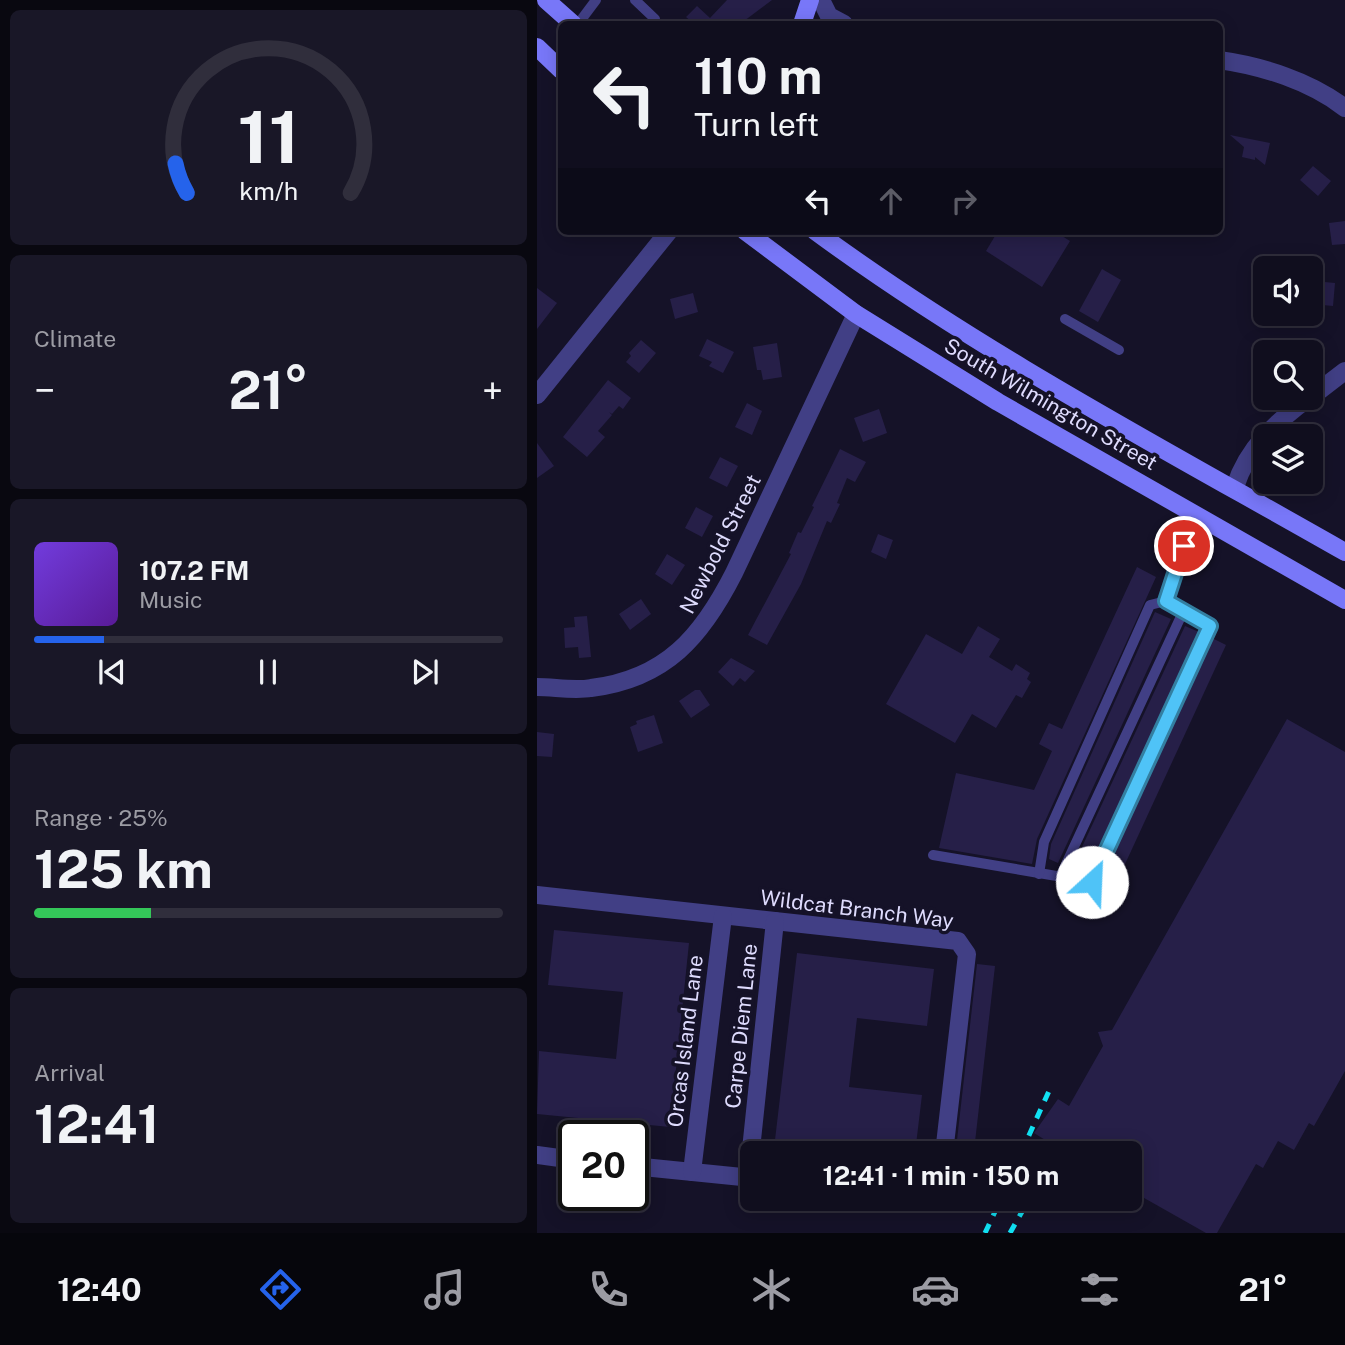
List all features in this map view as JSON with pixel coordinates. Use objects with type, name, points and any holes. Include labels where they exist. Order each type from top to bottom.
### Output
[{"type":"main road","points":[[546,0],[570,21]]},
{"type":"main road","points":[[803,21],[811,0]]},
{"type":"main road","points":[[537,47],[558,67]]},
{"type":"main road","name":"South Wilmington Street","points":[[750,235],[856,314],[998,402],[1345,600]]},
{"type":"main road","name":"South Wilmington Street","points":[[820,235],[875,275],[1022,368],[1345,552]]},
{"type":"street","points":[[821,0],[829,16],[838,21]]},
{"type":"street","points":[[1223,61],[1284,76],[1345,108]]},
{"type":"street","points":[[537,395],[666,235]]},
{"type":"street","name":"Newbold Street","points":[[537,687],[589,689],[620,682],[656,666],[697,636],[720,602],[856,314]]},
{"type":"street","points":[[1323,387],[1345,371]]},
{"type":"street","points":[[1235,488],[1241,467],[1266,434],[1295,410]]},
{"type":"street","name":"Wildcat Branch Way","points":[[537,895],[958,942],[967,954],[945,1141]]},
{"type":"street","name":"Orcas Island Lane","points":[[692,1172],[723,916]]},
{"type":"street","name":"Carpe Diem Lane","points":[[754,1141],[775,921]]},
{"type":"street","points":[[537,1155],[558,1158]]},
{"type":"street","points":[[649,1168],[740,1177]]},
{"type":"lane","points":[[580,21],[596,0]]},
{"type":"lane","points":[[635,0],[655,19]]},
{"type":"lane","points":[[1065,319],[1119,350]]},
{"type":"lane","points":[[1166,601],[1194,514]]},
{"type":"lane","points":[[933,855],[1039,874],[1092,882],[1210,626],[1166,601],[1150,605],[1044,842],[1039,874]]},
{"type":"lane","points":[[1060,877],[1183,612]]},
{"type":"building","points":[[727,0],[772,0],[744,21],[691,21],[686,17],[697,6],[710,18]]},
{"type":"building","points":[[1230,135],[1270,143],[1265,165],[1255,157],[1255,160],[1242,157],[1244,147]]},
{"type":"building","points":[[1313,166],[1331,181],[1318,196],[1300,180]]},
{"type":"building","points":[[1345,221],[1345,244],[1332,245],[1329,223]]},
{"type":"building","points":[[996,235],[1060,235],[1070,241],[1042,287],[986,251]]},
{"type":"building","points":[[1102,269],[1121,280],[1098,322],[1079,311]]},
{"type":"building","points":[[1323,282],[1335,283],[1333,306],[1323,305]]},
{"type":"building","points":[[537,288],[557,303],[537,329]]},
{"type":"building","points":[[693,293],[698,312],[675,319],[670,299]]},
{"type":"building","points":[[707,339],[734,352],[723,373],[709,366],[712,362],[699,356]]},
{"type":"building","points":[[641,340],[656,353],[639,373],[626,362],[631,356],[629,353]]},
{"type":"building","points":[[777,343],[782,377],[763,380],[761,370],[757,370],[753,347]]},
{"type":"building","points":[[608,380],[631,398],[623,409],[619,406],[612,414],[609,412],[612,415],[598,431],[605,437],[587,457],[563,437]]},
{"type":"building","points":[[747,403],[762,411],[752,435],[735,427]]},
{"type":"building","points":[[879,409],[887,433],[863,442],[854,418]]},
{"type":"building","points":[[537,443],[554,466],[537,478]]},
{"type":"building","points":[[840,449],[866,462],[855,482],[847,478],[837,503],[840,504],[831,523],[827,521],[801,584],[767,645],[748,635],[791,554],[789,553],[798,532],[801,533]]},
{"type":"building","points":[[720,457],[738,466],[727,487],[709,478]]},
{"type":"building","points":[[696,507],[713,516],[702,537],[685,528]]},
{"type":"building","points":[[878,534],[893,540],[886,559],[871,552]]},
{"type":"building","points":[[667,554],[685,565],[672,585],[655,574]]},
{"type":"building","points":[[1137,567],[1156,577],[1037,839],[1032,864],[939,848],[956,773],[1034,790],[1052,751],[1039,744],[1049,723],[1062,729]]},
{"type":"building","points":[[641,599],[651,614],[630,630],[619,614]]},
{"type":"building","points":[[1155,612],[1171,619],[1058,863],[1049,859],[1051,844]]},
{"type":"building","points":[[587,616],[591,657],[579,658],[578,647],[565,648],[564,628],[575,627],[574,617]]},
{"type":"building","points":[[978,626],[1000,639],[989,657],[1012,671],[1016,664],[1030,673],[1027,679],[1031,682],[1022,698],[1016,695],[996,728],[972,714],[955,743],[886,704],[926,634],[962,654]]},
{"type":"building","points":[[1185,626],[1199,632],[1090,869],[1075,862]]},
{"type":"building","points":[[1212,638],[1226,645],[1120,875],[1106,869]]},
{"type":"building","points":[[731,658],[755,671],[745,682],[740,678],[733,686],[718,672]]},
{"type":"building","points":[[695,690],[700,690],[710,705],[691,718],[679,701]]},
{"type":"building","points":[[654,715],[663,743],[638,752],[630,727],[637,724],[636,721]]},
{"type":"building","points":[[1287,719],[1345,752],[1345,1071],[1314,1126],[1309,1123],[1294,1150],[1278,1141],[1263,1168],[1256,1164],[1217,1233],[1206,1233],[1142,1197],[1142,1141],[1047,1141],[1034,1133],[1058,1099],[1069,1106],[1103,1046],[1098,1032],[1112,1030]]},
{"type":"building","points":[[537,732],[554,734],[552,757],[537,756]]},
{"type":"building","points":[[554,930],[689,943],[670,1127],[649,1125],[649,1120],[598,1120],[537,1114],[539,1051],[616,1059],[623,992],[548,985]]},
{"type":"building","points":[[797,953],[934,969],[927,1026],[857,1018],[849,1087],[922,1095],[916,1141],[775,1140]]},
{"type":"building","points":[[977,964],[995,966],[975,1141],[957,1141]]},
{"type":"railway","points":[[1026,1141],[1049,1091]]},
{"type":"railway","points":[[985,1233],[995,1211]]},
{"type":"railway","points":[[1010,1233],[1022,1211]]},
{"type":"route","points":[[1092,882],[1210,626],[1166,601],[1184,546]]}]
